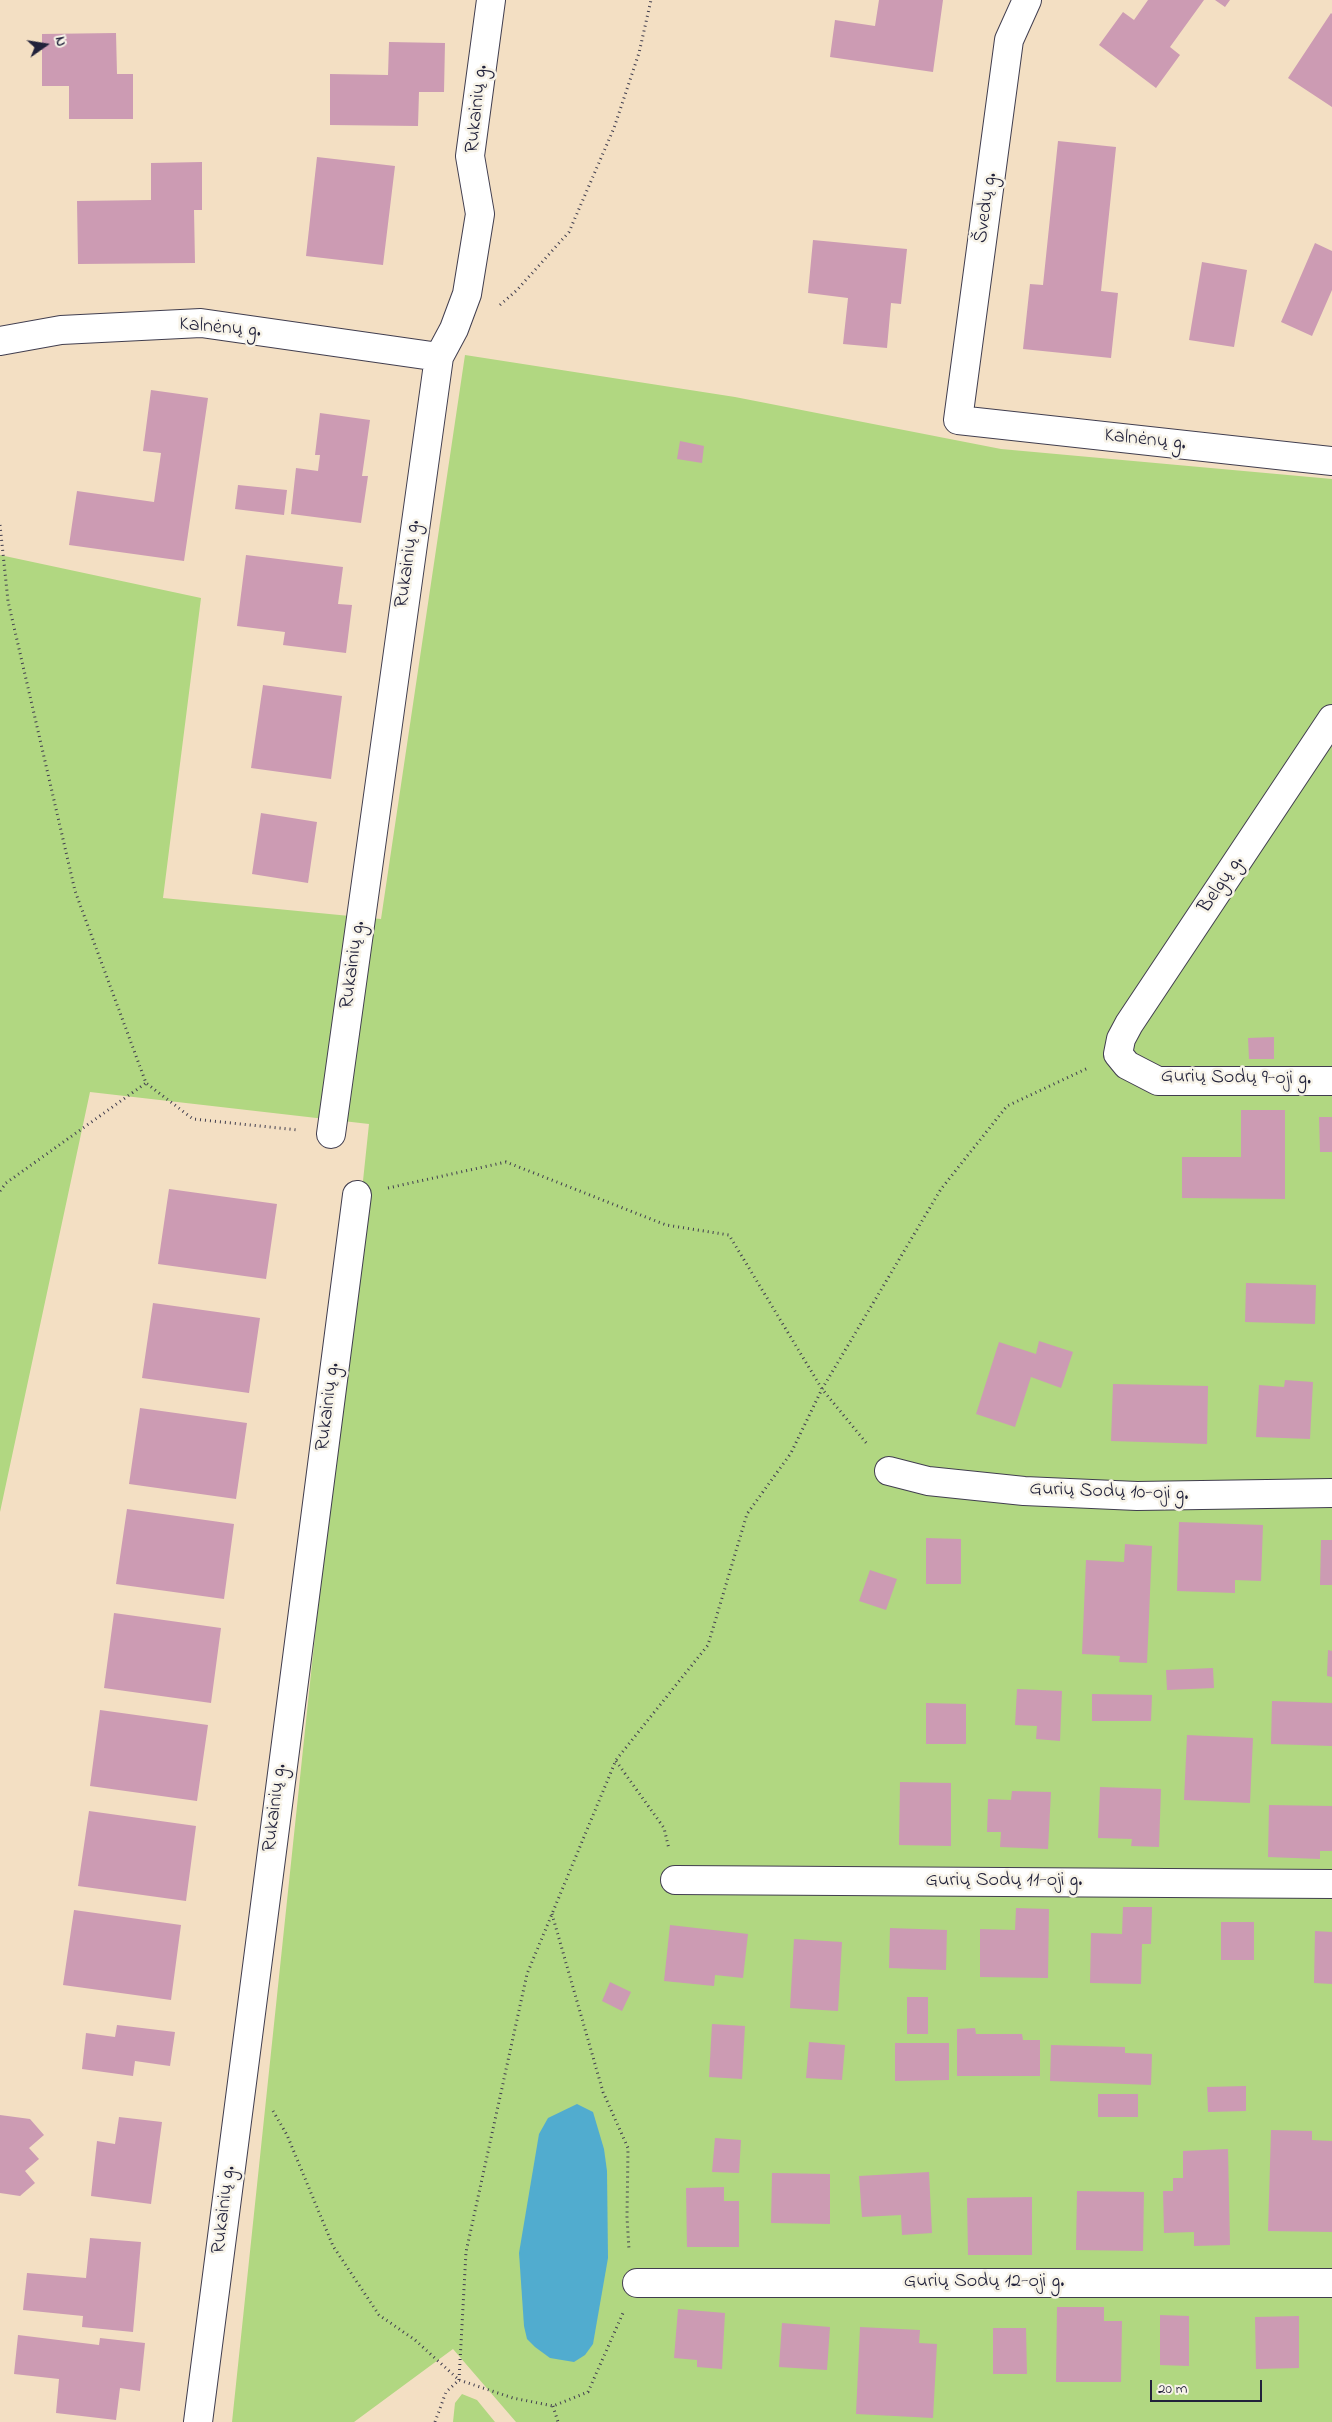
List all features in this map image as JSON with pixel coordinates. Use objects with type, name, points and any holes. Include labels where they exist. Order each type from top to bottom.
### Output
[{"type":"street","name":"Rukainių g.","points":[[331,1134],[439,357],[454,329],[467,294],[480,214],[470,156],[491,0]]},
{"type":"street","name":"Švedų g.","points":[[958,420],[1010,40],[1027,0]]},
{"type":"street","name":"Kalnėnų g.","points":[[0,341],[61,330],[201,323],[439,357]]},
{"type":"street","name":"Kalnėnų g.","points":[[958,420],[1332,461]]},
{"type":"street","name":"Belgų g.","points":[[1118,1054],[1121,1039],[1129,1024],[1332,719]]},
{"type":"street","name":"Gurių Sodų 9-oji g.","points":[[1118,1054],[1127,1065],[1158,1080],[1332,1081]]},
{"type":"street","name":"Rukainių g.","points":[[198,2422],[357,1194]]},
{"type":"street","name":"Gurių Sodų 10-oji g.","points":[[889,1471],[928,1481],[1024,1491],[1137,1496],[1332,1494]]},
{"type":"street","name":"Gurių Sodų 11-oji g.","points":[[675,1880],[1332,1884]]},
{"type":"street","name":"Gurių Sodų 12-oji g.","points":[[637,2283],[1332,2284]]},
{"type":"path","points":[[496,309],[517,290],[569,232],[614,128],[638,53],[651,0]]},
{"type":"path","points":[[0,525],[8,601],[75,891],[146,1083],[193,1119],[331,1134]]},
{"type":"path","points":[[435,2422],[446,2392],[458,2380],[466,2252],[527,1974],[616,1760],[708,1645],[747,1514],[791,1453],[822,1389],[941,1189],[1007,1106],[1118,1054]]},
{"type":"path","points":[[0,1191],[6,1183],[146,1083]]},
{"type":"path","points":[[357,1194],[506,1162],[666,1225],[729,1235],[822,1389],[889,1471]]},
{"type":"path","points":[[616,1760],[664,1828],[675,1880]]},
{"type":"path","points":[[268,2103],[287,2135],[333,2246],[379,2315],[415,2340],[458,2380],[513,2398],[553,2406],[588,2392],[637,2283],[629,2251],[627,2216],[628,2148],[603,2092],[552,1914]]},
{"type":"path","points":[[553,2406],[558,2422]]},
{"type":"green space","points":[[465,355],[735,397],[1001,449],[1332,479],[1332,2422],[516,2422],[453,2349],[354,2422],[232,2422],[369,1124],[90,1092],[0,1512],[0,555],[201,598],[163,898],[381,919]]},
{"type":"green space","points":[[462,2394],[477,2400],[495,2422],[453,2422],[455,2403]]},
{"type":"water","points":[[577,2104],[593,2112],[604,2149],[607,2171],[608,2258],[593,2344],[585,2355],[574,2362],[550,2358],[527,2339],[524,2326],[519,2253],[539,2134],[548,2118]]},
{"type":"building","points":[[879,0],[943,0],[933,72],[830,57],[835,20],[875,26]]},
{"type":"building","points":[[1148,0],[1204,0],[1170,47],[1180,55],[1156,88],[1099,45],[1123,12],[1134,20]]},
{"type":"building","points":[[1215,0],[1230,0],[1225,7]]},
{"type":"building","points":[[1332,14],[1332,107],[1288,78]]},
{"type":"building","points":[[116,33],[117,74],[133,74],[133,119],[69,119],[69,86],[42,86],[42,34]]},
{"type":"building","points":[[389,42],[445,43],[444,92],[419,92],[418,126],[330,125],[330,74],[388,75]]},
{"type":"building","points":[[1058,141],[1116,147],[1101,291],[1118,293],[1111,358],[1023,349],[1030,284],[1043,285]]},
{"type":"building","points":[[317,157],[395,166],[383,265],[306,256]]},
{"type":"building","points":[[202,162],[202,210],[194,210],[195,263],[78,264],[77,201],[151,200],[151,163]]},
{"type":"building","points":[[813,240],[907,249],[901,304],[891,303],[887,348],[843,344],[848,298],[808,293]]},
{"type":"building","points":[[1315,243],[1332,251],[1332,290],[1312,336],[1281,322]]},
{"type":"building","points":[[1202,262],[1247,270],[1234,347],[1189,340]]},
{"type":"building","points":[[151,390],[208,398],[184,561],[69,545],[77,491],[154,502],[161,453],[143,451]]},
{"type":"building","points":[[320,413],[370,420],[362,476],[368,476],[361,523],[291,514],[296,468],[318,471],[320,455],[315,455]]},
{"type":"building","points":[[680,441],[704,446],[702,463],[677,459]]},
{"type":"building","points":[[238,485],[287,490],[284,515],[235,509]]},
{"type":"building","points":[[246,555],[343,567],[338,604],[352,605],[346,653],[283,645],[285,632],[237,626]]},
{"type":"building","points":[[263,685],[342,696],[331,779],[251,768]]},
{"type":"building","points":[[261,813],[317,822],[308,883],[252,874]]},
{"type":"building","points":[[1274,1037],[1274,1059],[1249,1059],[1248,1038]]},
{"type":"building","points":[[1241,1110],[1285,1110],[1285,1199],[1182,1198],[1182,1157],[1241,1157]]},
{"type":"building","points":[[1319,1117],[1332,1117],[1332,1152],[1320,1152]]},
{"type":"building","points":[[169,1189],[277,1204],[266,1279],[158,1264]]},
{"type":"building","points":[[1246,1283],[1316,1285],[1315,1324],[1245,1322]]},
{"type":"building","points":[[153,1303],[260,1318],[249,1393],[142,1378]]},
{"type":"building","points":[[1039,1341],[1073,1352],[1061,1388],[1031,1377],[1015,1427],[976,1414],[999,1342],[1036,1354]]},
{"type":"building","points":[[1285,1380],[1313,1382],[1310,1439],[1256,1437],[1259,1385],[1284,1387]]},
{"type":"building","points":[[1113,1384],[1208,1386],[1207,1444],[1111,1441]]},
{"type":"building","points":[[140,1408],[247,1423],[236,1499],[129,1484]]},
{"type":"building","points":[[127,1509],[234,1524],[224,1599],[116,1584]]},
{"type":"building","points":[[1179,1522],[1263,1525],[1261,1581],[1235,1580],[1235,1593],[1177,1591]]},
{"type":"building","points":[[926,1538],[961,1539],[961,1584],[926,1584]]},
{"type":"building","points":[[1321,1540],[1332,1540],[1332,1585],[1320,1585]]},
{"type":"building","points":[[1125,1544],[1152,1546],[1147,1663],[1119,1662],[1120,1656],[1082,1654],[1086,1560],[1124,1562]]},
{"type":"building","points":[[870,1570],[897,1579],[886,1610],[859,1601]]},
{"type":"building","points":[[114,1613],[221,1628],[211,1703],[104,1688]]},
{"type":"building","points":[[1328,1650],[1332,1651],[1332,1677],[1327,1676]]},
{"type":"building","points":[[1213,1668],[1214,1688],[1167,1690],[1166,1670]]},
{"type":"building","points":[[1017,1689],[1062,1691],[1060,1741],[1036,1739],[1037,1726],[1015,1725]]},
{"type":"building","points":[[1092,1694],[1152,1695],[1151,1721],[1092,1721]]},
{"type":"building","points":[[1272,1701],[1332,1703],[1332,1746],[1271,1744]]},
{"type":"building","points":[[926,1703],[966,1704],[966,1744],[926,1744]]},
{"type":"building","points":[[100,1710],[208,1725],[197,1801],[90,1786]]},
{"type":"building","points":[[1187,1735],[1253,1738],[1250,1803],[1184,1800]]},
{"type":"building","points":[[900,1782],[951,1783],[951,1846],[899,1845]]},
{"type":"building","points":[[1100,1787],[1161,1789],[1159,1847],[1131,1846],[1132,1839],[1098,1838]]},
{"type":"building","points":[[1012,1791],[1051,1792],[1048,1849],[1000,1847],[1001,1832],[987,1832],[988,1799],[1011,1800]]},
{"type":"building","points":[[1269,1805],[1332,1806],[1332,1851],[1320,1851],[1320,1859],[1268,1857]]},
{"type":"building","points":[[89,1811],[196,1826],[186,1901],[78,1886]]},
{"type":"building","points":[[1123,1907],[1152,1907],[1151,1944],[1142,1944],[1141,1984],[1090,1983],[1091,1933],[1122,1934]]},
{"type":"building","points":[[1016,1908],[1049,1909],[1048,1978],[980,1977],[980,1929],[1015,1930]]},
{"type":"building","points":[[74,1910],[181,1925],[171,2000],[63,1985]]},
{"type":"building","points":[[1221,1922],[1254,1922],[1254,1960],[1221,1960]]},
{"type":"building","points":[[670,1925],[748,1934],[743,1978],[715,1975],[714,1986],[664,1981]]},
{"type":"building","points":[[890,1928],[947,1930],[946,1970],[889,1968]]},
{"type":"building","points":[[1315,1931],[1332,1932],[1332,1984],[1314,1983]]},
{"type":"building","points":[[794,1939],[842,1942],[838,2011],[790,2008]]},
{"type":"building","points":[[610,1982],[631,1992],[622,2011],[602,2001]]},
{"type":"building","points":[[907,1997],[928,1997],[928,2034],[907,2034]]},
{"type":"building","points":[[712,2024],[745,2026],[742,2079],[709,2077]]},
{"type":"building","points":[[117,2025],[175,2032],[170,2066],[135,2061],[133,2076],[82,2069],[86,2033],[115,2037]]},
{"type":"building","points":[[975,2028],[976,2034],[1022,2034],[1023,2040],[1040,2040],[1040,2076],[957,2076],[957,2029]]},
{"type":"building","points":[[809,2042],[845,2045],[842,2080],[806,2078]]},
{"type":"building","points":[[895,2043],[949,2043],[949,2080],[895,2081]]},
{"type":"building","points":[[1051,2045],[1125,2047],[1125,2053],[1152,2054],[1151,2085],[1050,2081]]},
{"type":"building","points":[[1246,2086],[1246,2111],[1208,2112],[1207,2087]]},
{"type":"building","points":[[1098,2094],[1138,2094],[1138,2117],[1098,2117]]},
{"type":"building","points":[[0,2115],[30,2119],[44,2135],[29,2148],[39,2159],[25,2171],[35,2183],[20,2196],[0,2193]]},
{"type":"building","points":[[119,2117],[162,2122],[151,2204],[91,2196],[97,2141],[115,2144]]},
{"type":"building","points":[[1271,2130],[1312,2131],[1312,2140],[1332,2141],[1332,2232],[1268,2231]]},
{"type":"building","points":[[715,2138],[741,2140],[739,2173],[712,2172]]},
{"type":"building","points":[[1228,2149],[1230,2245],[1194,2246],[1194,2232],[1164,2233],[1163,2191],[1173,2191],[1173,2178],[1183,2178],[1183,2151]]},
{"type":"building","points":[[929,2172],[932,2233],[902,2235],[901,2215],[862,2217],[859,2176]]},
{"type":"building","points":[[772,2173],[830,2174],[830,2224],[771,2223]]},
{"type":"building","points":[[724,2187],[724,2201],[739,2201],[739,2247],[687,2247],[686,2188]]},
{"type":"building","points":[[1077,2191],[1144,2192],[1143,2251],[1076,2250]]},
{"type":"building","points":[[1032,2197],[1032,2255],[968,2255],[967,2198]]},
{"type":"building","points":[[90,2238],[141,2242],[133,2332],[82,2327],[83,2316],[23,2310],[27,2273],[86,2278]]},
{"type":"building","points":[[1057,2307],[1104,2307],[1104,2321],[1122,2321],[1121,2382],[1056,2382]]},
{"type":"building","points":[[678,2309],[725,2313],[722,2369],[697,2367],[697,2360],[674,2358]]},
{"type":"building","points":[[1160,2315],[1189,2316],[1189,2366],[1160,2365]]},
{"type":"building","points":[[1299,2316],[1299,2368],[1256,2369],[1255,2317]]},
{"type":"building","points":[[782,2323],[830,2327],[827,2370],[779,2367]]},
{"type":"building","points":[[860,2327],[920,2330],[919,2343],[937,2344],[933,2418],[856,2414]]},
{"type":"building","points":[[993,2328],[1026,2328],[1027,2374],[993,2374]]},
{"type":"building","points":[[18,2335],[99,2345],[100,2338],[145,2343],[140,2391],[120,2388],[116,2420],[56,2413],[59,2379],[14,2374]]}]
